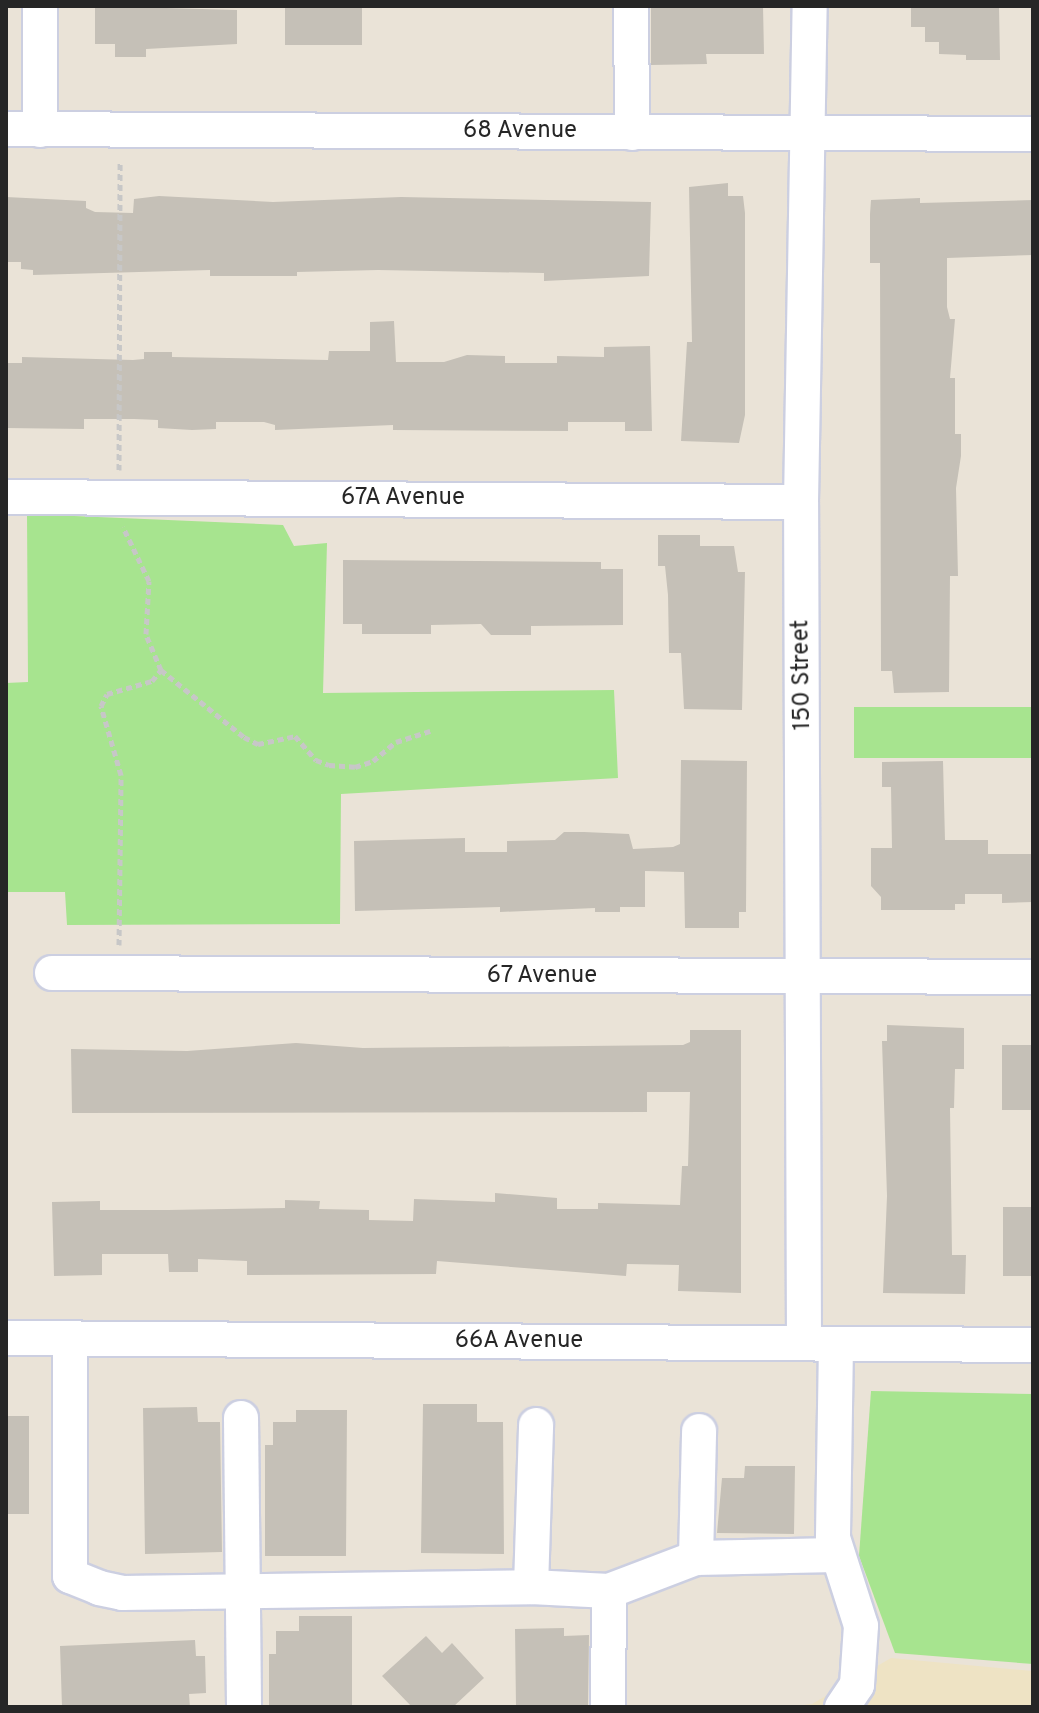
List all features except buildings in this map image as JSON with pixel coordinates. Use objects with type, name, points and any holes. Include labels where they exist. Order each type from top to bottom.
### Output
[{"type":"street","points":[[40,6],[40,130]]},
{"type":"street","points":[[631,6],[632,133]]},
{"type":"street","name":"150 Street","points":[[810,6],[801,502],[806,979],[820,1344],[836,1555],[861,1626],[857,1685],[842,1707]]},
{"type":"street","name":"68 Avenue","points":[[6,129],[1033,134]]},
{"type":"street","name":"67A Avenue","points":[[6,497],[801,502]]},
{"type":"street","name":"67 Avenue","points":[[52,973],[806,979],[1033,977]]},
{"type":"street","name":"66A Avenue","points":[[6,1338],[1033,1345]]},
{"type":"street","points":[[70,1338],[70,1576],[122,1593],[531,1587],[609,1591],[696,1558],[836,1555]]},
{"type":"street","points":[[241,1418],[244,1707]]},
{"type":"street","points":[[531,1587],[536,1425]]},
{"type":"street","points":[[696,1558],[699,1431]]},
{"type":"street","points":[[608,1707],[609,1591]]},
{"type":"path","points":[[119,475],[120,163]]},
{"type":"path","points":[[123,522],[149,581],[146,634],[161,670],[244,737],[258,744],[295,736],[316,760],[329,765],[373,761],[396,742],[430,731]]},
{"type":"path","points":[[119,958],[121,775],[101,706],[107,694],[152,681],[161,670]]},
{"type":"shaded area","points":[[891,1658],[1033,1671],[1033,1707],[784,1707],[812,1704]]},
{"type":"green space","points":[[27,514],[283,525],[294,546],[327,543],[323,693],[614,690],[618,778],[341,794],[340,924],[67,925],[65,892],[6,892],[6,683],[28,682]]},
{"type":"green space","points":[[854,707],[1033,707],[1033,758],[854,758]]},
{"type":"green space","points":[[871,1391],[1033,1394],[1033,1664],[895,1653],[859,1556]]}]
